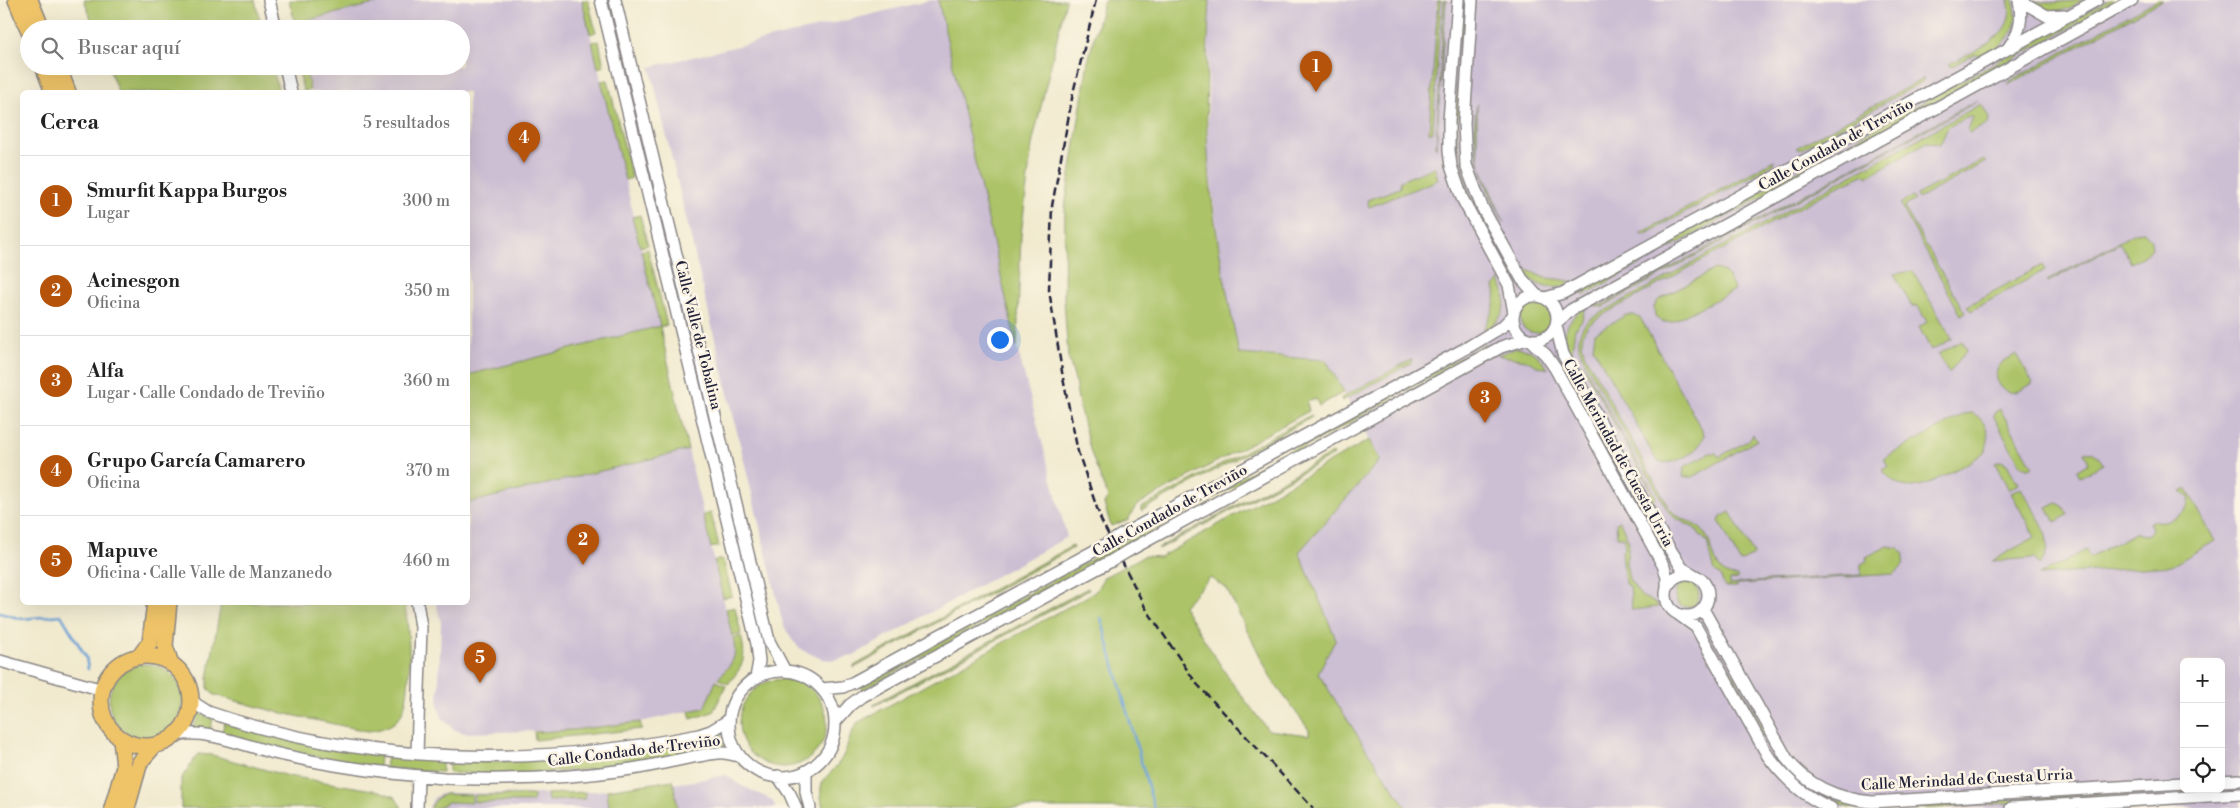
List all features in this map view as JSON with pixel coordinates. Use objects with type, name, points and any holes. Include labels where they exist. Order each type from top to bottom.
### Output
[{"type":"main road","points":[[16,0],[24,20]]},
{"type":"main road","points":[[30,0],[38,20]]},
{"type":"main road","points":[[46,75],[52,90]]},
{"type":"main road","points":[[61,75],[67,90]]},
{"type":"main road","points":[[139,657],[150,642],[155,605]]},
{"type":"main road","points":[[169,605],[165,646],[170,664]]},
{"type":"main road","points":[[139,657],[155,657],[170,664],[185,679],[191,699],[188,719],[176,735],[166,742],[154,746],[137,745],[121,739],[108,726],[101,708],[102,690],[112,672],[129,660],[139,657]]},
{"type":"main road","points":[[112,808],[124,767],[121,739]]},
{"type":"main road","points":[[127,808],[140,762],[154,746]]},
{"type":"street","points":[[269,0],[274,20]]},
{"type":"street","name":"Calle Valle de Tobalina","points":[[601,0],[757,644],[759,661],[756,678]]},
{"type":"street","name":"Calle Valle de Tobalina","points":[[615,0],[769,641],[785,671]]},
{"type":"street","points":[[1458,0],[1450,121],[1449,151],[1452,166],[1462,198],[1509,285],[1517,331],[1528,339],[1544,338],[1551,334],[1557,323],[1554,306],[1541,297],[1522,279],[1482,207],[1466,165],[1464,123],[1472,0]]},
{"type":"street","points":[[2019,0],[2047,16],[2056,17],[2074,13]]},
{"type":"street","points":[[2008,49],[2016,38],[2021,24],[2019,0]]},
{"type":"street","name":"Calle Condado de Treviño","points":[[1541,297],[1563,293],[2097,0]]},
{"type":"street","name":"Calle Condado de Treviño","points":[[1557,323],[1571,310],[2132,0]]},
{"type":"street","points":[[287,75],[291,90]]},
{"type":"street","points":[[1514,314],[1517,305],[1524,300],[1541,297]]},
{"type":"street","name":"Calle Condado de Treviño","points":[[822,689],[843,687],[854,682],[1477,342],[1503,326],[1514,314]]},
{"type":"street","name":"Calle Merindad de Cuesta Urria","points":[[1557,323],[1563,354],[1668,546],[1682,568],[1694,575]]},
{"type":"street","name":"Calle Condado de Treviño","points":[[836,722],[850,705],[862,696],[1501,346],[1528,339]]},
{"type":"street","name":"Calle Merindad de Cuesta Urria","points":[[1528,339],[1546,355],[1555,368],[1664,567],[1667,589]]},
{"type":"street","points":[[1678,614],[1691,616],[1703,609],[1708,601],[1708,592],[1704,582],[1694,575],[1684,574],[1676,576],[1667,589],[1667,601],[1670,608],[1678,614],[1696,626],[1776,768],[1798,790],[1831,808]]},
{"type":"street","points":[[417,605],[421,627],[417,754]]},
{"type":"street","name":"Calle Merindad de Cuesta Urria","points":[[1703,609],[1783,754],[1804,777],[1838,796],[1855,800],[1881,802],[2180,783]]},
{"type":"street","points":[[0,660],[102,690]]},
{"type":"street","points":[[775,671],[785,671],[809,678],[822,689],[829,698],[836,722],[833,740],[819,762],[806,771],[792,776],[778,776],[764,773],[751,766],[740,756],[732,739],[729,720],[732,706],[739,693],[756,678],[775,671]]},
{"type":"street","name":"Calle Condado de Treviño","points":[[191,699],[208,712],[288,734],[340,745],[417,754],[498,757],[611,750],[699,735],[711,731],[729,720]]},
{"type":"street","name":"Calle Condado de Treviño","points":[[176,735],[202,734],[296,758],[360,769],[418,776],[498,779],[548,777],[633,769],[720,753],[740,756]]},
{"type":"street","points":[[806,771],[806,792],[810,808]]},
{"type":"street","points":[[417,808],[418,776]]},
{"type":"street","points":[[778,776],[790,794],[796,808]]},
{"type":"street","points":[[2225,781],[2240,780]]},
{"type":"street","name":"Calle Merindad de Cuesta Urria","points":[[2011,808],[2240,794]]},
{"type":"shaded area","points":[[391,0],[582,0],[660,326],[470,374],[470,90],[311,90],[307,75],[470,75],[470,20],[308,20]]},
{"type":"shaded area","points":[[938,0],[1017,347],[1067,537],[852,656],[832,660],[822,659],[802,650],[792,640],[783,624],[650,67]]},
{"type":"shaded area","points":[[1209,0],[2240,0],[2240,808],[1407,808],[1366,749],[1318,673],[1336,639],[1299,552],[1380,460],[1326,360],[1239,354],[1221,264],[1208,154]]},
{"type":"shaded area","points":[[688,450],[735,648],[735,657],[732,663],[717,680],[704,708],[640,722],[572,730],[465,733],[455,730],[448,724],[442,717],[438,706],[441,623],[436,605],[470,605],[470,503]]},
{"type":"shaded area","points":[[726,775],[742,786],[772,800],[776,808],[429,808],[433,799],[438,795],[446,793],[536,794],[585,792],[688,782]]},
{"type":"green space","points":[[84,0],[255,0],[260,20],[92,20]]},
{"type":"green space","points":[[289,0],[391,0],[308,20],[294,20]]},
{"type":"green space","points":[[582,0],[588,0],[596,32],[590,34]]},
{"type":"green space","points":[[607,0],[610,0],[764,639],[761,640]]},
{"type":"green space","points":[[938,0],[1066,0],[1032,145],[1021,235],[1017,347]]},
{"type":"green space","points":[[1104,0],[1210,0],[1207,58],[1207,136],[1210,180],[1220,255],[1239,354],[1326,360],[1344,392],[1319,406],[1316,399],[1307,402],[1309,411],[1136,506],[1128,520],[1111,526],[1104,504],[1108,498],[1091,453],[1068,357],[1064,300],[1065,207],[1088,61]]},
{"type":"green space","points":[[1438,0],[1441,0],[1433,132],[1429,132]]},
{"type":"green space","points":[[1444,0],[1446,0],[1436,148]]},
{"type":"green space","points":[[1463,0],[1466,0],[1457,135],[1459,161],[1469,194],[1510,269],[1507,271],[1466,193],[1457,160],[1455,125]]},
{"type":"green space","points":[[2008,0],[2013,0],[2016,19],[2011,34],[2006,40],[1983,56],[1974,54],[1951,67],[1949,64],[1982,47],[2001,32],[2007,23],[2010,13]]},
{"type":"green space","points":[[2027,0],[2049,3],[2084,0],[2068,9],[2056,11],[2043,8]]},
{"type":"green space","points":[[2109,0],[2120,0],[1584,295],[1581,290]]},
{"type":"green space","points":[[2157,0],[2163,0],[2008,85],[2010,81]]},
{"type":"green space","points":[[599,41],[604,66],[598,68],[592,42]]},
{"type":"green space","points":[[111,75],[274,75],[278,90],[117,90]]},
{"type":"green space","points":[[300,75],[307,75],[310,90],[303,90]]},
{"type":"green space","points":[[1924,78],[1922,82],[1800,150],[1796,148]]},
{"type":"green space","points":[[608,80],[632,178],[625,180],[601,81]]},
{"type":"green space","points":[[1978,101],[1602,307],[1590,304],[1593,302],[1602,305]]},
{"type":"green space","points":[[1477,104],[1477,144],[1480,167],[1475,137]]},
{"type":"green space","points":[[1981,104],[1989,117],[1988,124],[1969,133],[1968,130],[1973,117],[1969,116],[1948,127],[1940,145],[1927,142],[1867,177],[1865,174],[1839,186],[1596,319],[1584,333],[1582,339],[1585,355],[1669,508],[1702,530],[1710,543],[1718,566],[1729,575],[1737,576],[1737,579],[1730,580],[1730,585],[1737,584],[1737,587],[1725,587],[1720,575],[1715,572],[1707,542],[1694,528],[1675,518],[1668,511],[1582,356],[1579,336],[1583,327],[1590,319]]},
{"type":"green space","points":[[1774,160],[1774,164],[1644,235],[1640,234]]},
{"type":"green space","points":[[1983,160],[1986,162],[1918,199],[1916,195]]},
{"type":"green space","points":[[1435,167],[1438,180],[1369,207],[1367,200],[1400,188],[1400,181]]},
{"type":"green space","points":[[1480,168],[1504,222],[1490,193]]},
{"type":"green space","points":[[1912,197],[1915,200],[1904,207],[1965,313],[1961,315],[1901,206],[1901,203]]},
{"type":"green space","points":[[640,215],[648,245],[640,247],[632,217]]},
{"type":"green space","points":[[2144,232],[2151,240],[2152,248],[2147,254],[2131,263],[2120,243],[2047,281],[2135,233]]},
{"type":"green space","points":[[648,249],[667,325],[660,327],[688,450],[470,503],[470,374],[660,326],[641,251]]},
{"type":"green space","points":[[2042,265],[2045,270],[1971,311],[1967,306]]},
{"type":"green space","points":[[1522,269],[1546,278],[1572,282],[1565,286],[1551,288],[1538,284]]},
{"type":"green space","points":[[1715,269],[1725,272],[1735,290],[1672,322],[1662,322],[1655,317],[1654,307],[1658,300]]},
{"type":"green space","points":[[1913,271],[1952,339],[1931,350],[1919,327],[1927,322],[1917,305],[1912,307],[1894,274]]},
{"type":"green space","points":[[1500,280],[1505,295],[1504,309],[1497,321],[1484,330],[1494,304],[1494,287]]},
{"type":"green space","points":[[1535,303],[1541,304],[1549,312],[1549,324],[1541,332],[1535,333],[1529,332],[1521,324],[1520,318],[1521,312],[1529,304]]},
{"type":"green space","points":[[1585,307],[1582,320],[1575,329],[1571,357],[1565,341],[1566,329],[1573,317]]},
{"type":"green space","points":[[1626,315],[1634,315],[1641,319],[1704,434],[1698,447],[1684,458],[1667,463],[1660,462],[1655,458],[1593,347],[1595,333]]},
{"type":"green space","points":[[1962,341],[1967,350],[1949,373],[1938,354]]},
{"type":"green space","points":[[1484,344],[1486,348],[863,690],[861,686]]},
{"type":"green space","points":[[1517,348],[1535,354],[1548,369],[1526,360],[1497,355]]},
{"type":"green space","points":[[2016,354],[2033,383],[2020,391],[2006,391],[1996,377],[1998,368],[2001,363]]},
{"type":"green space","points":[[1412,359],[1411,363],[1342,401],[1341,398]]},
{"type":"green space","points":[[1574,362],[1584,365],[1656,496],[1653,506],[1650,500],[1652,492],[1584,368]]},
{"type":"green space","points":[[1563,367],[1662,545],[1659,547],[1560,368]]},
{"type":"green space","points":[[2000,409],[2033,467],[2026,468],[2019,463],[1994,417],[1994,413]]},
{"type":"green space","points":[[1972,413],[1982,421],[1987,432],[1987,444],[1981,455],[1938,479],[1921,486],[1905,487],[1890,478],[1883,470],[1888,467],[1884,458],[1964,414]]},
{"type":"green space","points":[[1311,415],[1312,417],[1141,511],[1141,508]]},
{"type":"green space","points":[[1753,434],[1757,440],[1693,477],[1683,477],[1684,467],[1710,453],[1716,453],[1719,457],[1749,440]]},
{"type":"green space","points":[[1369,440],[1380,460],[1299,552],[1336,639],[1318,673],[1366,749],[1407,808],[823,808],[821,797],[822,783],[843,756],[857,723],[1095,592],[1104,577],[1144,556],[1160,557]],"holes":[[[1210,578],[1226,588],[1272,680],[1309,730],[1309,735],[1268,730],[1230,680],[1183,606]]]},
{"type":"green space","points":[[2084,452],[2095,454],[2103,464],[2080,477],[2077,470],[2089,463]]},
{"type":"green space","points":[[1333,453],[1334,455],[1158,548]]},
{"type":"green space","points":[[2001,461],[2007,464],[2018,484],[2009,490],[1995,463]]},
{"type":"green space","points":[[2021,488],[2038,516],[2046,537],[2047,547],[2045,556],[2039,565],[2035,558],[1992,561],[2035,537],[2011,493]]},
{"type":"green space","points":[[2187,489],[2215,541],[2171,566],[2039,575],[2086,550],[2090,557],[2137,532],[2138,534],[2148,535],[2152,529],[2149,523],[2171,520],[2183,513],[2189,503],[2189,497],[2181,492]]},
{"type":"green space","points":[[2057,503],[2063,506],[2068,515],[2055,522],[2047,508]]},
{"type":"green space","points":[[1730,512],[1754,555],[1740,562],[1719,521],[1721,517]]},
{"type":"green space","points":[[711,513],[719,546],[711,548],[703,515]]},
{"type":"green space","points":[[1620,521],[1629,542],[1626,563],[1629,579],[1641,596],[1657,604],[1658,607],[1632,610],[1630,586],[1625,584],[1622,552],[1625,547],[1624,537],[1617,537],[1616,523]]},
{"type":"green space","points":[[1072,546],[1073,548],[854,668],[854,666]]},
{"type":"green space","points":[[1888,546],[1899,548],[1904,554],[1903,566],[1894,574],[1738,584],[1861,575],[1861,564],[1867,561],[1866,557]]},
{"type":"green space","points":[[723,559],[732,596],[723,598],[714,561]]},
{"type":"green space","points":[[1687,583],[1695,587],[1699,595],[1695,603],[1687,607],[1679,603],[1675,595],[1679,587]]},
{"type":"green space","points":[[1088,588],[1089,590],[874,706],[874,704]]},
{"type":"green space","points":[[221,605],[404,605],[409,643],[409,677],[405,705],[398,719],[381,729],[367,731],[277,712],[214,695],[208,688],[208,678]]},
{"type":"green space","points":[[735,607],[741,634],[732,636],[726,609]]},
{"type":"green space","points":[[741,636],[744,651],[742,662],[728,684],[718,679],[734,657],[733,638]]},
{"type":"green space","points":[[1726,662],[1783,762],[1824,795],[1836,800],[1868,807],[1889,807],[2180,788],[2180,792],[1933,808],[1849,808],[1816,795],[1799,783],[1778,761],[1723,663]]},
{"type":"green space","points":[[146,664],[160,667],[172,675],[180,687],[183,701],[180,715],[172,727],[160,735],[146,738],[132,735],[120,727],[112,715],[109,701],[112,687],[120,675],[132,667]]},
{"type":"green space","points":[[783,679],[800,683],[814,692],[823,706],[827,723],[823,740],[814,754],[800,763],[783,767],[766,763],[752,754],[743,740],[739,723],[743,706],[752,692],[766,683]]},
{"type":"green space","points":[[716,681],[726,686],[713,712],[691,719],[689,711],[704,708]]},
{"type":"green space","points":[[198,713],[213,719],[210,730],[192,728]]},
{"type":"green space","points":[[225,722],[380,755],[379,767],[300,754],[221,734]]},
{"type":"green space","points":[[640,722],[642,729],[535,740],[534,732],[572,730]]},
{"type":"green space","points":[[720,731],[725,747],[706,750],[703,738]]},
{"type":"green space","points":[[697,740],[699,752],[592,769],[526,774],[449,773],[449,760],[511,761],[573,758],[635,751]]},
{"type":"green space","points":[[198,754],[212,755],[288,776],[379,791],[395,797],[402,808],[181,808],[181,779]]},
{"type":"green space","points":[[387,756],[442,760],[442,772],[385,768]]},
{"type":"green space","points":[[673,780],[678,808],[609,807],[607,790]]},
{"type":"green space","points":[[2240,785],[2240,788],[2225,789],[2225,786]]},
{"type":"green space","points":[[585,792],[585,799],[548,801],[547,794]]},
{"type":"green space","points":[[445,794],[472,795],[472,803],[448,802],[437,808],[430,808],[437,798]]},
{"type":"green space","points":[[475,795],[533,795],[533,802],[474,802]]},
{"type":"waterway","points":[[0,613],[22,619],[61,615],[86,657],[88,669]]},
{"type":"waterway","points":[[1101,618],[1154,808]]},
{"type":"railway","points":[[1096,0],[1073,93],[1052,206],[1049,290],[1063,378],[1078,452],[1101,520],[1145,607],[1196,683],[1313,808]]},
{"type":"place","name":"Smurfit Kappa Burgos","points":[[1316,92]]},
{"type":"place","name":"Grupo García Camarero","points":[[524,163]]},
{"type":"place","name":"Alfa","points":[[1485,423]]},
{"type":"place","name":"Acinesgon","points":[[583,565]]},
{"type":"place","name":"Mapuve","points":[[480,683]]}]
